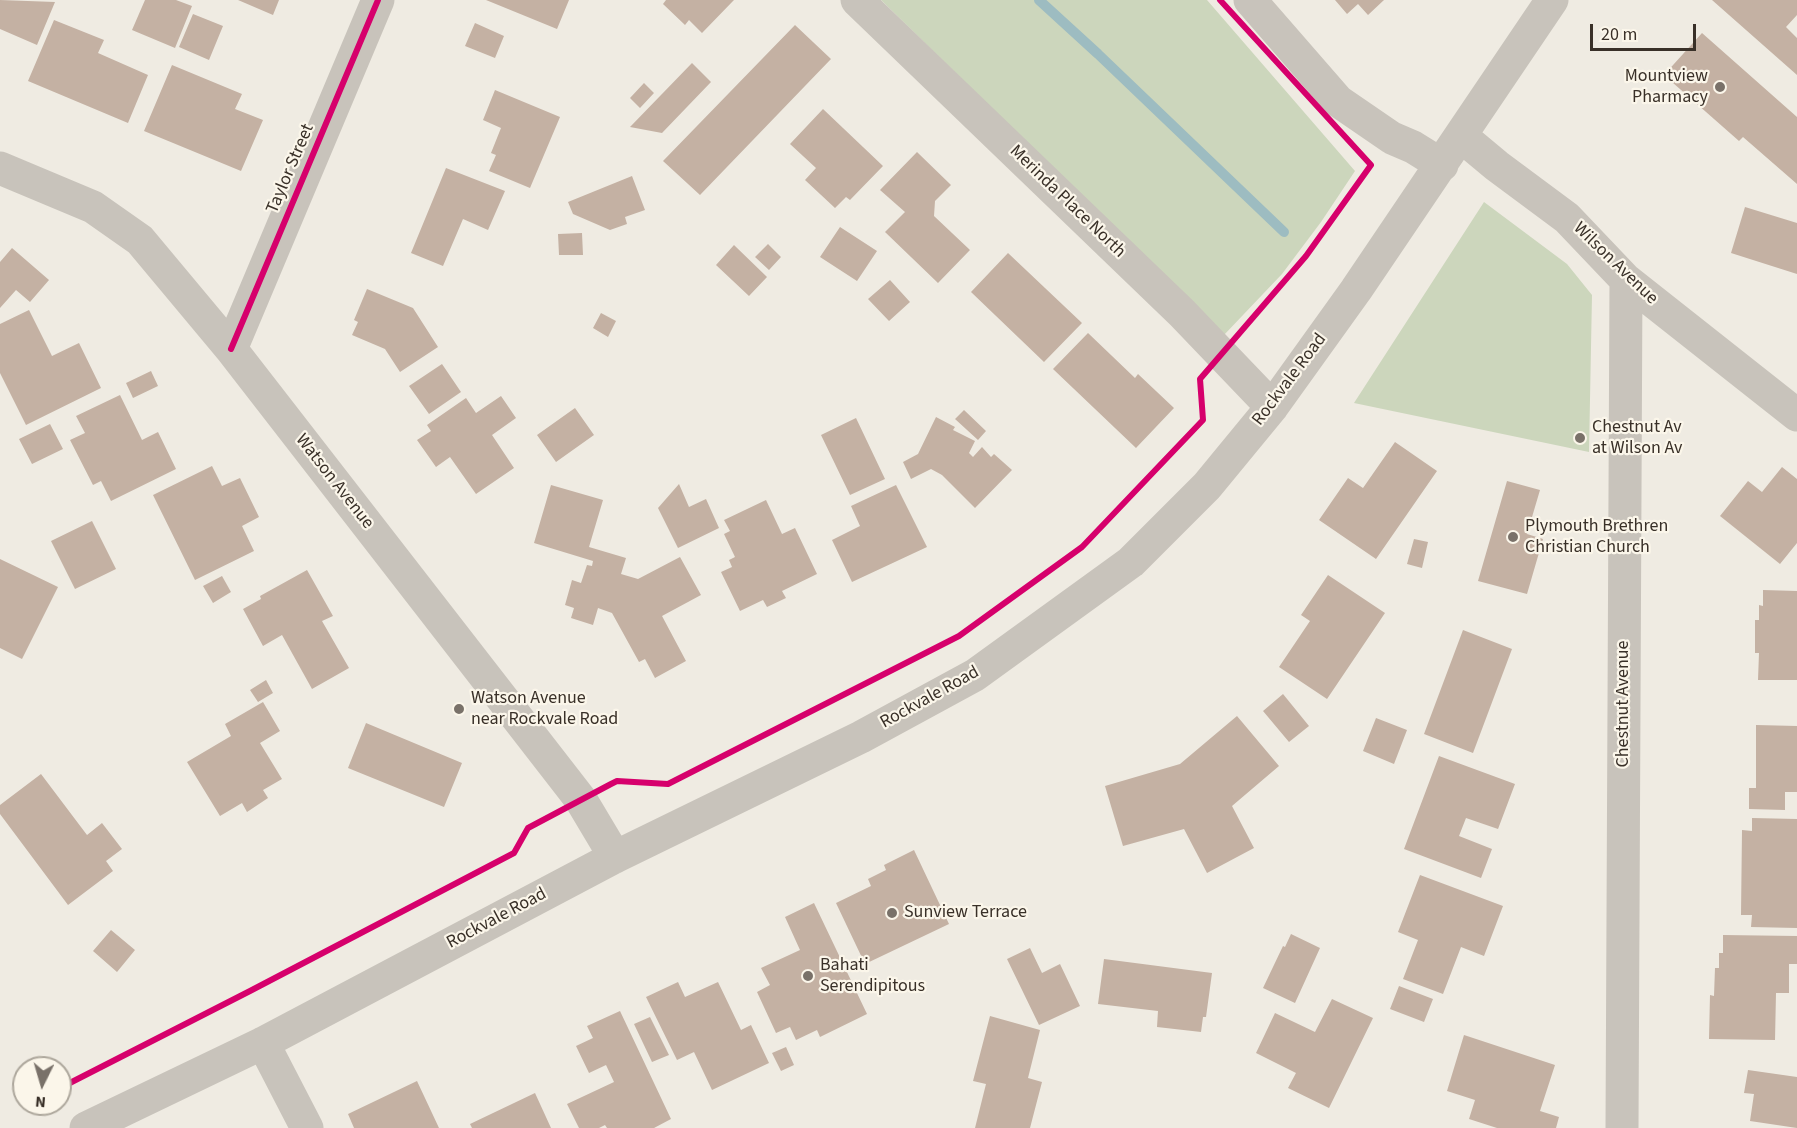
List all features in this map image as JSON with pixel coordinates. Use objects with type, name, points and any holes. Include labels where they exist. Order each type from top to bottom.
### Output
[{"type":"street","name":"Taylor Street","points":[[231,349],[378,0]]},
{"type":"street","name":"Merinda Place North","points":[[858,0],[1182,313],[1272,407]]},
{"type":"street","points":[[1250,0],[1338,101],[1392,138],[1442,165]]},
{"type":"street","name":"Rockvale Road","points":[[86,1128],[263,1043],[615,857],[861,737],[975,675],[1131,562],[1207,486],[1272,407],[1442,165],[1552,0]]},
{"type":"street","name":"Wilson Avenue","points":[[1461,136],[1567,218],[1626,280],[1797,415]]},
{"type":"street","name":"Watson Avenue","points":[[0,168],[93,207],[140,240],[231,349],[581,800],[615,857]]},
{"type":"street","name":"Chestnut Avenue","points":[[1622,1128],[1626,280]]},
{"type":"street","points":[[263,1043],[307,1128]]},
{"type":"green space","points":[[881,0],[1207,0],[1355,171],[1282,274],[1224,335]]},
{"type":"green space","points":[[1484,202],[1567,264],[1592,295],[1589,452],[1354,403]]},
{"type":"building","points":[[0,0],[55,2],[37,45],[0,29]]},
{"type":"building","points":[[145,0],[176,0],[192,6],[175,48],[132,30]]},
{"type":"building","points":[[238,0],[279,0],[273,15]]},
{"type":"building","points":[[486,0],[569,0],[557,29]]},
{"type":"building","points":[[666,0],[734,0],[702,33],[689,20],[685,25],[663,4]]},
{"type":"building","points":[[1335,0],[1384,0],[1368,15],[1358,4],[1347,14]]},
{"type":"building","points":[[1712,0],[1797,0],[1797,15],[1786,27],[1797,38],[1797,75]]},
{"type":"building","points":[[193,14],[223,26],[209,60],[179,47]]},
{"type":"building","points":[[54,20],[104,40],[98,53],[148,75],[128,123],[28,81]]},
{"type":"building","points":[[475,23],[504,36],[495,58],[465,46]]},
{"type":"building","points":[[795,25],[831,59],[700,195],[663,161]]},
{"type":"building","name":"Mountview Pharmacy","points":[[1702,33],[1797,117],[1797,184],[1743,137],[1739,141],[1664,75]]},
{"type":"building","points":[[692,63],[711,82],[662,133],[630,127]]},
{"type":"building","points":[[172,65],[242,94],[235,109],[263,120],[241,171],[144,131]]},
{"type":"building","points":[[644,83],[654,93],[640,108],[630,98]]},
{"type":"building","points":[[495,90],[560,117],[530,188],[489,171],[496,155],[491,153],[501,128],[483,120]]},
{"type":"building","points":[[823,109],[883,166],[850,200],[846,197],[835,208],[805,180],[816,168],[790,144]]},
{"type":"building","points":[[917,152],[951,185],[935,201],[934,216],[970,250],[938,283],[885,232],[905,212],[880,190]]},
{"type":"building","points":[[446,168],[505,191],[488,230],[463,219],[443,266],[411,253]]},
{"type":"building","points":[[632,176],[645,210],[625,217],[627,224],[610,230],[573,214],[568,202]]},
{"type":"building","points":[[1745,207],[1797,223],[1797,274],[1731,253]]},
{"type":"building","points":[[840,227],[877,251],[857,281],[820,257]]},
{"type":"building","points":[[582,233],[583,255],[559,255],[558,234]]},
{"type":"building","points":[[768,244],[781,257],[769,270],[755,257]]},
{"type":"building","points":[[734,245],[767,277],[749,296],[716,265]]},
{"type":"building","points":[[12,248],[49,280],[30,302],[16,290],[0,308],[0,262]]},
{"type":"building","points":[[1008,253],[1082,323],[1044,362],[971,292]]},
{"type":"building","points":[[890,280],[910,302],[889,321],[868,299]]},
{"type":"building","points":[[367,289],[413,308],[438,347],[400,372],[385,349],[352,335],[358,322],[354,320]]},
{"type":"building","points":[[29,310],[52,356],[79,343],[101,388],[26,425],[0,373],[0,324]]},
{"type":"building","points":[[601,313],[616,321],[608,337],[593,328]]},
{"type":"building","points":[[1088,333],[1135,378],[1138,374],[1174,408],[1136,448],[1053,369]]},
{"type":"building","points":[[442,364],[461,392],[429,414],[409,386]]},
{"type":"building","points":[[151,371],[158,386],[133,398],[126,383]]},
{"type":"building","points":[[120,395],[142,440],[158,432],[176,469],[111,501],[101,481],[93,485],[70,440],[85,433],[76,416]]},
{"type":"building","points":[[501,396],[516,418],[492,435],[514,468],[476,494],[450,457],[436,467],[417,440],[431,431],[427,425],[466,398],[476,413]]},
{"type":"building","points":[[575,408],[594,435],[556,462],[537,435]]},
{"type":"building","points":[[964,410],[986,431],[978,440],[955,419]]},
{"type":"building","points":[[936,417],[955,427],[953,430],[975,441],[969,453],[973,457],[982,447],[991,457],[994,454],[1012,470],[975,508],[942,475],[931,469],[911,479],[903,462],[918,454]]},
{"type":"building","points":[[856,418],[885,479],[850,495],[821,435]]},
{"type":"building","points":[[50,424],[63,449],[32,464],[19,439]]},
{"type":"building","points":[[1395,442],[1437,471],[1376,559],[1319,520],[1348,478],[1363,488]]},
{"type":"building","points":[[212,466],[222,486],[240,478],[259,517],[242,526],[254,551],[195,580],[153,495]]},
{"type":"building","points":[[1782,467],[1797,479],[1797,543],[1780,564],[1720,516],[1748,481],[1762,492]]},
{"type":"building","name":"Plymouth Brethren Christian Church","points":[[1507,481],[1540,490],[1527,534],[1543,539],[1527,594],[1478,581]]},
{"type":"building","points":[[679,484],[689,507],[706,499],[719,528],[678,548],[658,508]]},
{"type":"building","points":[[551,485],[603,500],[589,547],[626,558],[621,574],[638,579],[680,557],[701,595],[662,616],[686,661],[655,678],[645,659],[639,662],[612,613],[598,608],[593,625],[571,618],[574,608],[565,605],[572,580],[581,583],[587,565],[592,566],[593,561],[534,543]]},
{"type":"building","points":[[896,485],[927,547],[852,582],[832,540],[860,526],[851,506]]},
{"type":"building","points":[[766,500],[782,534],[795,528],[817,574],[782,591],[786,598],[767,607],[763,600],[740,611],[721,572],[732,567],[729,560],[735,557],[724,534],[730,531],[724,520]]},
{"type":"building","points":[[92,521],[116,569],[75,589],[51,541]]},
{"type":"building","points":[[1414,539],[1428,542],[1422,568],[1407,564]]},
{"type":"building","points":[[0,559],[58,587],[22,659],[0,648]]},
{"type":"building","points":[[307,570],[333,616],[322,621],[349,668],[312,689],[282,635],[263,646],[243,609],[261,599],[260,596]]},
{"type":"building","points":[[1328,575],[1385,613],[1327,699],[1279,667],[1310,621],[1301,615]]},
{"type":"building","points":[[222,576],[231,592],[213,603],[203,586]]},
{"type":"building","points":[[1763,590],[1797,591],[1797,680],[1758,680],[1759,653],[1755,653],[1755,620],[1759,620],[1759,605],[1763,606]]},
{"type":"building","points":[[1463,630],[1512,649],[1473,753],[1424,734]]},
{"type":"building","points":[[266,680],[273,693],[258,702],[250,690]]},
{"type":"building","points":[[1283,694],[1309,726],[1289,742],[1263,711]]},
{"type":"building","points":[[263,702],[280,731],[260,743],[282,779],[263,790],[268,798],[247,812],[242,803],[220,816],[187,762],[231,736],[225,724]]},
{"type":"building","points":[[1237,716],[1279,766],[1232,806],[1254,848],[1207,873],[1184,829],[1123,846],[1105,786],[1180,764]]},
{"type":"building","points":[[1376,718],[1407,730],[1394,764],[1363,751]]},
{"type":"building","points":[[366,723],[462,763],[444,807],[348,768]]},
{"type":"building","points":[[1756,725],[1797,726],[1797,792],[1785,792],[1785,810],[1749,809],[1749,788],[1756,788]]},
{"type":"building","points":[[1439,756],[1515,784],[1498,829],[1466,818],[1459,836],[1492,849],[1481,878],[1404,849]]},
{"type":"building","points":[[41,774],[87,835],[102,823],[122,849],[106,861],[113,871],[68,905],[0,814],[0,805]]},
{"type":"building","points":[[1752,818],[1797,819],[1797,928],[1751,927],[1752,915],[1741,915],[1742,830],[1752,831]]},
{"type":"building","name":"Sunview Terrace","points":[[914,850],[949,924],[865,964],[836,903],[871,886],[868,879],[886,870],[884,865]]},
{"type":"building","points":[[1420,875],[1503,906],[1484,956],[1461,947],[1443,994],[1403,979],[1418,940],[1398,932]]},
{"type":"building","name":"Bahati Serendipitous","points":[[814,903],[867,1014],[820,1037],[817,1030],[796,1040],[790,1027],[776,1033],[757,992],[770,985],[761,968],[800,950],[785,917]]},
{"type":"building","points":[[111,930],[135,950],[117,972],[93,951]]},
{"type":"building","points":[[1291,934],[1320,948],[1295,1003],[1263,988]]},
{"type":"building","points":[[1723,935],[1797,936],[1797,964],[1789,964],[1789,993],[1776,993],[1775,1040],[1709,1039],[1710,995],[1714,996],[1715,968],[1719,968],[1719,953],[1723,953]]},
{"type":"building","points":[[1030,948],[1042,973],[1060,964],[1080,1006],[1039,1025],[1007,959]]},
{"type":"building","points":[[1104,959],[1212,973],[1206,1017],[1203,1017],[1201,1032],[1157,1027],[1158,1011],[1098,1004]]},
{"type":"building","points":[[678,982],[685,997],[718,982],[741,1030],[751,1025],[769,1063],[712,1090],[694,1052],[677,1060],[646,997]]},
{"type":"building","points":[[1399,986],[1433,999],[1424,1022],[1390,1009]]},
{"type":"building","points":[[1332,999],[1373,1018],[1329,1108],[1288,1088],[1296,1073],[1256,1053],[1275,1013],[1315,1032]]},
{"type":"building","points":[[620,1011],[671,1119],[654,1128],[607,1128],[605,1125],[599,1128],[579,1128],[567,1104],[614,1082],[606,1065],[589,1073],[576,1046],[593,1038],[587,1026]]},
{"type":"building","points":[[990,1016],[1040,1030],[1028,1078],[1042,1082],[1030,1128],[975,1128],[986,1084],[973,1081]]},
{"type":"building","points":[[650,1017],[669,1055],[652,1062],[634,1024]]},
{"type":"building","points":[[1464,1035],[1555,1065],[1540,1111],[1559,1117],[1556,1128],[1497,1128],[1469,1119],[1475,1100],[1447,1091]]},
{"type":"building","points":[[786,1047],[794,1065],[781,1071],[772,1053]]},
{"type":"building","points":[[1748,1070],[1797,1077],[1797,1128],[1750,1121],[1754,1094],[1744,1093]]},
{"type":"building","points":[[417,1081],[439,1128],[354,1128],[348,1114]]},
{"type":"building","points":[[535,1093],[551,1128],[472,1128],[470,1124]]},
{"type":"waterway","points":[[1039,0],[1284,232]]},
{"type":"cycle path","points":[[231,349],[378,0]]},
{"type":"cycle path","points":[[72,1082],[514,853],[528,828],[611,784],[617,781],[668,784],[959,636],[1082,547],[1203,420],[1200,379],[1306,256],[1371,165],[1220,0]]},
{"type":"place","name":"Mountview Pharmacy","points":[[1720,87]]},
{"type":"place","name":"Chestnut Av at Wilson Av","points":[[1580,438]]},
{"type":"place","name":"Plymouth Brethren Christian Church","points":[[1513,537]]},
{"type":"place","name":"Watson Avenue near Rockvale Road","points":[[459,709]]},
{"type":"place","name":"Sunview Terrace","points":[[892,913]]},
{"type":"place","name":"Bahati Serendipitous","points":[[808,976]]}]
